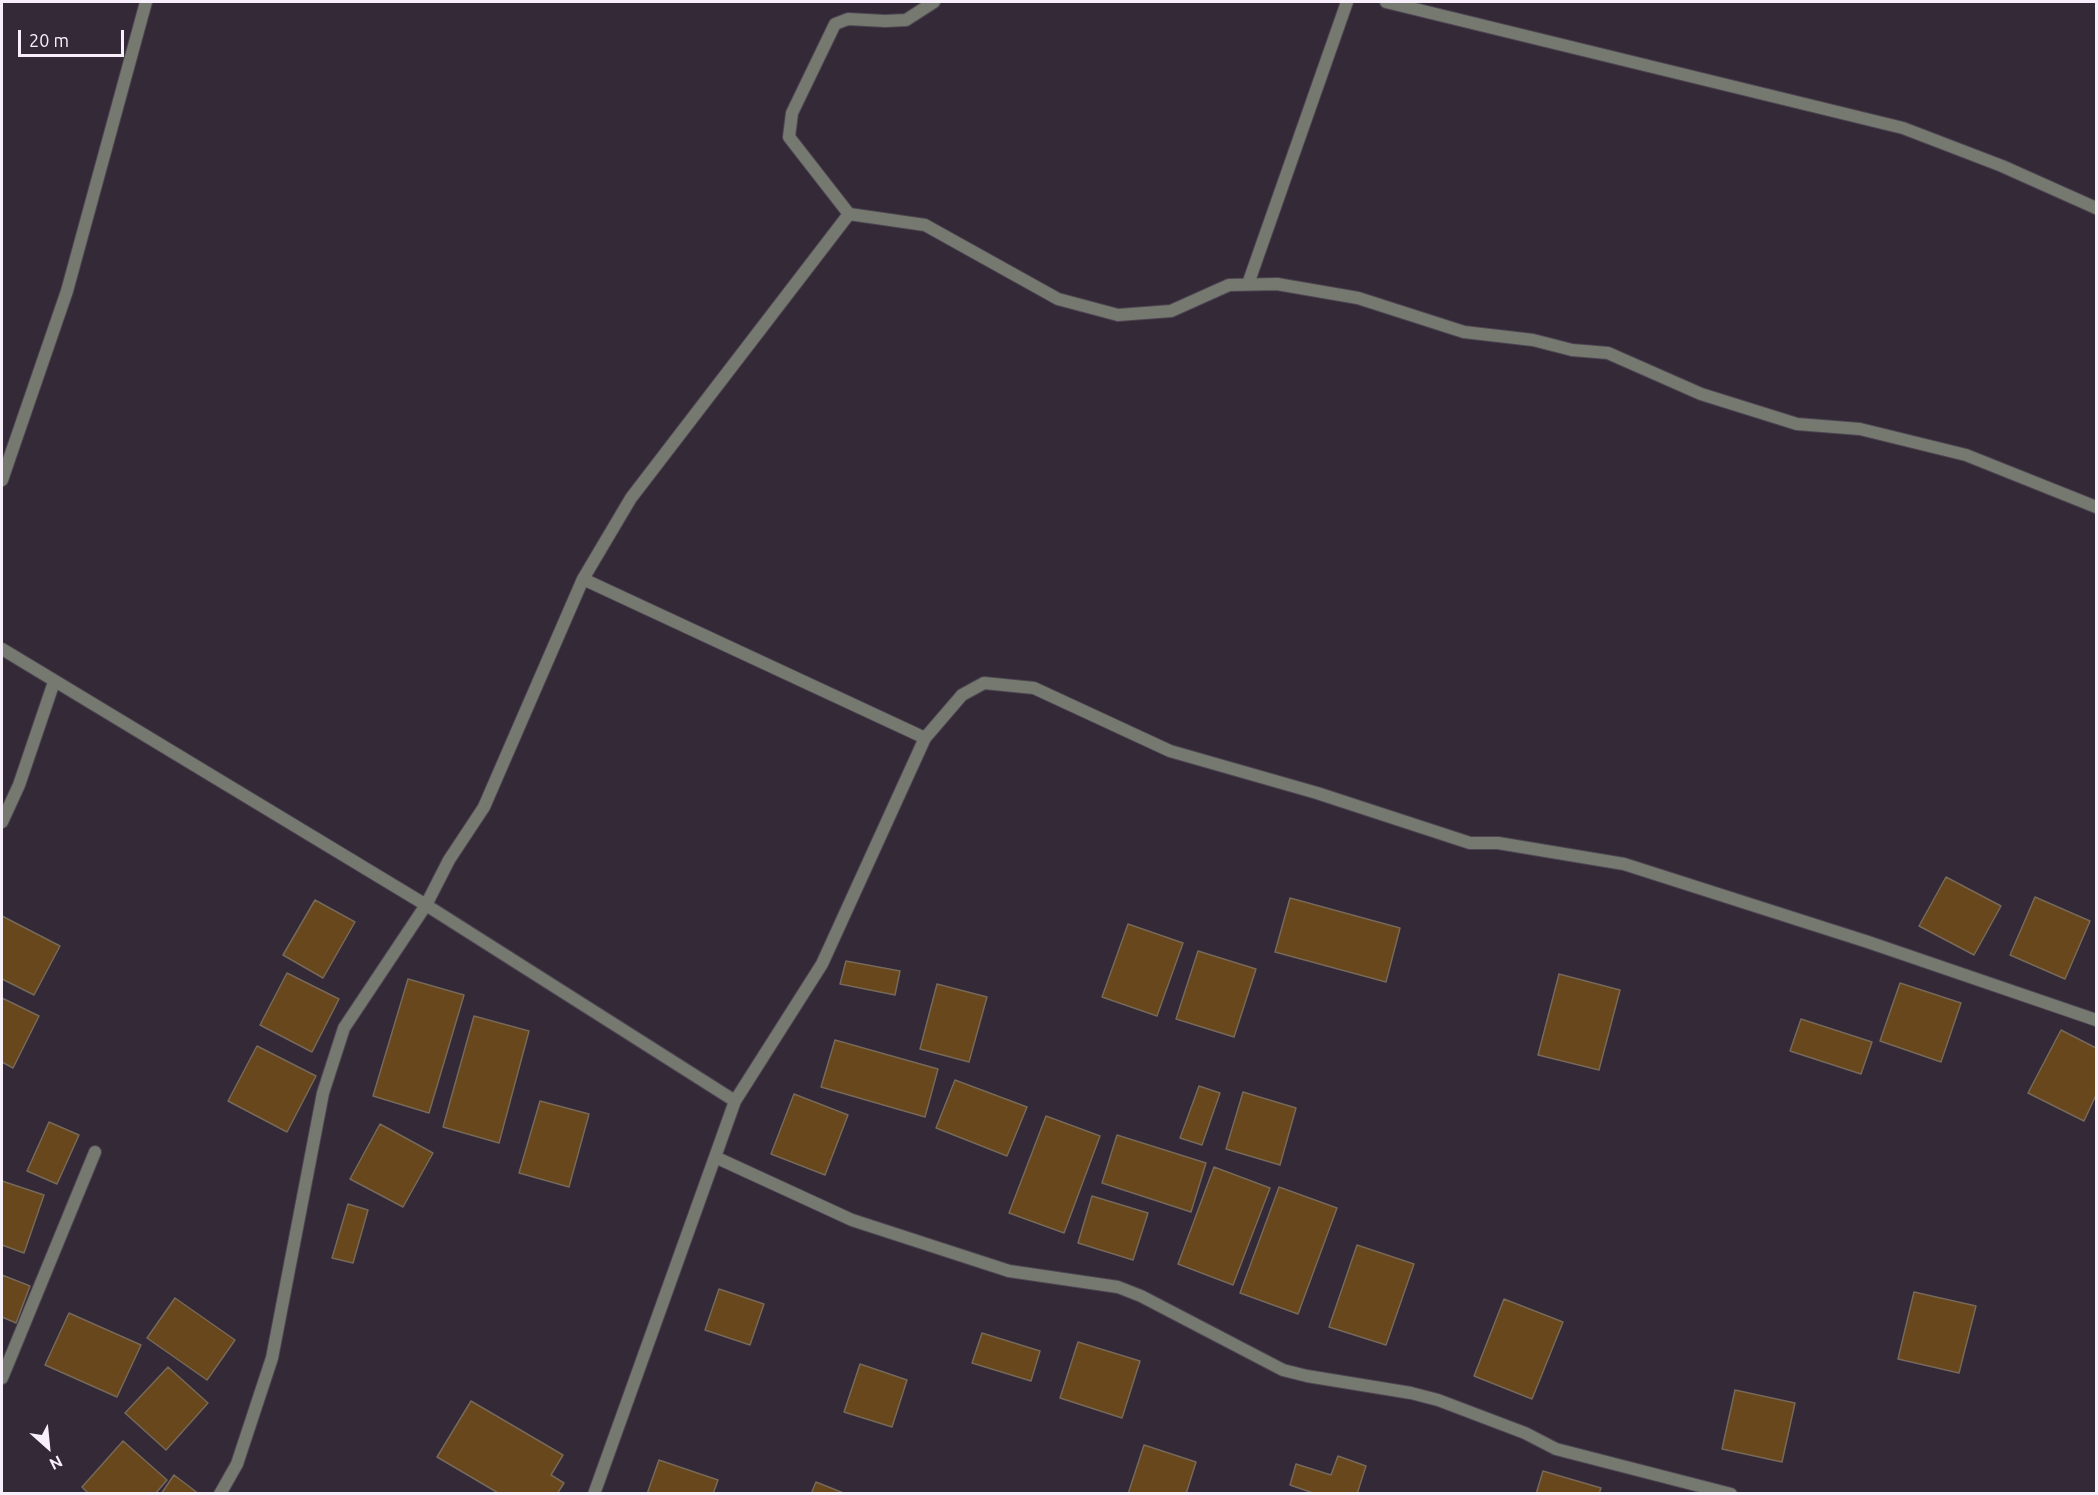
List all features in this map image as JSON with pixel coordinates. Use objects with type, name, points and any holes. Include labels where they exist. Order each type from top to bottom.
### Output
[{"type":"street","points":[[2,480],[67,291],[146,2]]},
{"type":"street","points":[[934,2],[906,20],[848,18],[835,24],[792,113],[789,137],[849,214],[925,225],[1058,299],[1118,315],[1171,311],[1228,285],[1278,284],[1358,298],[1464,332],[1533,340],[1572,350],[1608,353],[1701,394],[1797,424],[1860,429],[1966,455],[2097,507]]},
{"type":"street","points":[[1248,284],[1347,2]]},
{"type":"street","points":[[1386,2],[1903,128],[2002,166],[2097,208]]},
{"type":"street","points":[[220,1494],[237,1464],[272,1359],[321,1102],[344,1028],[426,905],[449,860],[484,807],[583,579],[632,498],[849,214]]},
{"type":"street","points":[[583,579],[925,738]]},
{"type":"street","points":[[2,649],[426,905],[735,1101]]},
{"type":"street","points":[[2,822],[19,785],[54,682]]},
{"type":"street","points":[[594,1494],[735,1101],[822,964],[925,738],[962,695],[984,683],[1034,688],[1170,751],[1317,793],[1470,843],[1498,843],[1624,864],[1869,942],[2097,1020]]},
{"type":"street","points":[[2,1378],[95,1152]]},
{"type":"street","points":[[715,1157],[852,1220],[1009,1271],[1118,1287],[1141,1296],[1283,1370],[1420,1395],[1525,1433],[1556,1449],[1731,1494]]},
{"type":"building","points":[[1946,877],[2001,906],[1974,955],[1919,926]]},
{"type":"building","points":[[2035,897],[2090,921],[2065,979],[2010,955]]},
{"type":"building","points":[[1290,898],[1400,928],[1386,982],[1275,952]]},
{"type":"building","points":[[315,900],[355,922],[323,978],[283,955]]},
{"type":"building","points":[[2,916],[60,946],[34,995],[2,979]]},
{"type":"building","points":[[1128,924],[1183,943],[1157,1016],[1102,997]]},
{"type":"building","points":[[1198,951],[1256,969],[1234,1037],[1176,1019]]},
{"type":"building","points":[[846,961],[900,971],[895,995],[840,984]]},
{"type":"building","points":[[287,973],[339,999],[312,1052],[260,1025]]},
{"type":"building","points":[[1559,974],[1620,990],[1599,1070],[1538,1055]]},
{"type":"building","points":[[408,979],[464,995],[429,1113],[373,1096]]},
{"type":"building","points":[[1900,983],[1961,1003],[1941,1062],[1880,1041]]},
{"type":"building","points":[[937,984],[987,997],[969,1062],[920,1049]]},
{"type":"building","points":[[2,998],[39,1016],[13,1068],[2,1062]]},
{"type":"building","points":[[474,1016],[529,1031],[499,1143],[443,1127]]},
{"type":"building","points":[[1801,1019],[1872,1042],[1861,1074],[1790,1051]]},
{"type":"building","points":[[2061,1030],[2096,1048],[2096,1095],[2084,1121],[2028,1093]]},
{"type":"building","points":[[835,1040],[938,1069],[925,1117],[821,1087]]},
{"type":"building","points":[[257,1046],[316,1076],[287,1132],[228,1101]]},
{"type":"building","points":[[955,1080],[1027,1107],[1007,1156],[936,1128]]},
{"type":"building","points":[[1199,1086],[1220,1093],[1202,1145],[1180,1138]]},
{"type":"building","points":[[1243,1092],[1296,1108],[1280,1165],[1226,1149]]},
{"type":"building","points":[[794,1094],[848,1115],[825,1175],[771,1154]]},
{"type":"building","points":[[540,1101],[589,1114],[569,1187],[519,1173]]},
{"type":"building","points":[[1046,1116],[1100,1136],[1064,1233],[1009,1213]]},
{"type":"building","points":[[49,1122],[79,1135],[57,1184],[27,1171]]},
{"type":"building","points":[[380,1124],[433,1153],[403,1207],[350,1179]]},
{"type":"building","points":[[1117,1135],[1206,1163],[1191,1212],[1102,1183]]},
{"type":"building","points":[[1214,1167],[1270,1188],[1233,1285],[1178,1264]]},
{"type":"building","points":[[2,1181],[44,1195],[24,1253],[2,1245]]},
{"type":"building","points":[[1279,1187],[1337,1208],[1298,1314],[1240,1293]]},
{"type":"building","points":[[1092,1196],[1148,1213],[1133,1260],[1078,1243]]},
{"type":"building","points":[[348,1204],[368,1210],[353,1263],[332,1258]]},
{"type":"building","points":[[1357,1245],[1414,1264],[1386,1345],[1329,1327]]},
{"type":"building","points":[[2,1275],[30,1286],[16,1323],[2,1317]]},
{"type":"building","points":[[719,1289],[764,1304],[750,1345],[705,1330]]},
{"type":"building","points":[[1914,1292],[1976,1306],[1959,1373],[1898,1359]]},
{"type":"building","points":[[175,1298],[235,1340],[207,1380],[147,1338]]},
{"type":"building","points":[[1504,1299],[1563,1322],[1532,1399],[1474,1376]]},
{"type":"building","points":[[69,1313],[141,1345],[117,1397],[45,1365]]},
{"type":"building","points":[[982,1333],[1040,1351],[1031,1381],[972,1363]]},
{"type":"building","points":[[1078,1342],[1140,1361],[1122,1418],[1060,1398]]},
{"type":"building","points":[[860,1364],[907,1380],[892,1427],[844,1412]]},
{"type":"building","points":[[168,1367],[208,1403],[166,1450],[125,1413]]},
{"type":"building","points":[[1735,1390],[1795,1403],[1782,1462],[1722,1449]]},
{"type":"building","points":[[471,1401],[563,1455],[551,1475],[564,1483],[557,1494],[500,1494],[437,1457]]},
{"type":"building","points":[[123,1441],[167,1480],[155,1494],[89,1494],[82,1487]]},
{"type":"building","points":[[1144,1445],[1196,1462],[1186,1494],[1128,1494]]},
{"type":"building","points":[[1338,1456],[1366,1466],[1357,1494],[1316,1494],[1290,1485],[1296,1464],[1331,1475]]},
{"type":"building","points":[[659,1460],[718,1480],[713,1494],[647,1494]]},
{"type":"building","points":[[1543,1471],[1601,1488],[1599,1494],[1536,1494]]},
{"type":"building","points":[[174,1475],[199,1494],[161,1494]]},
{"type":"building","points":[[816,1482],[846,1494],[811,1494]]}]
